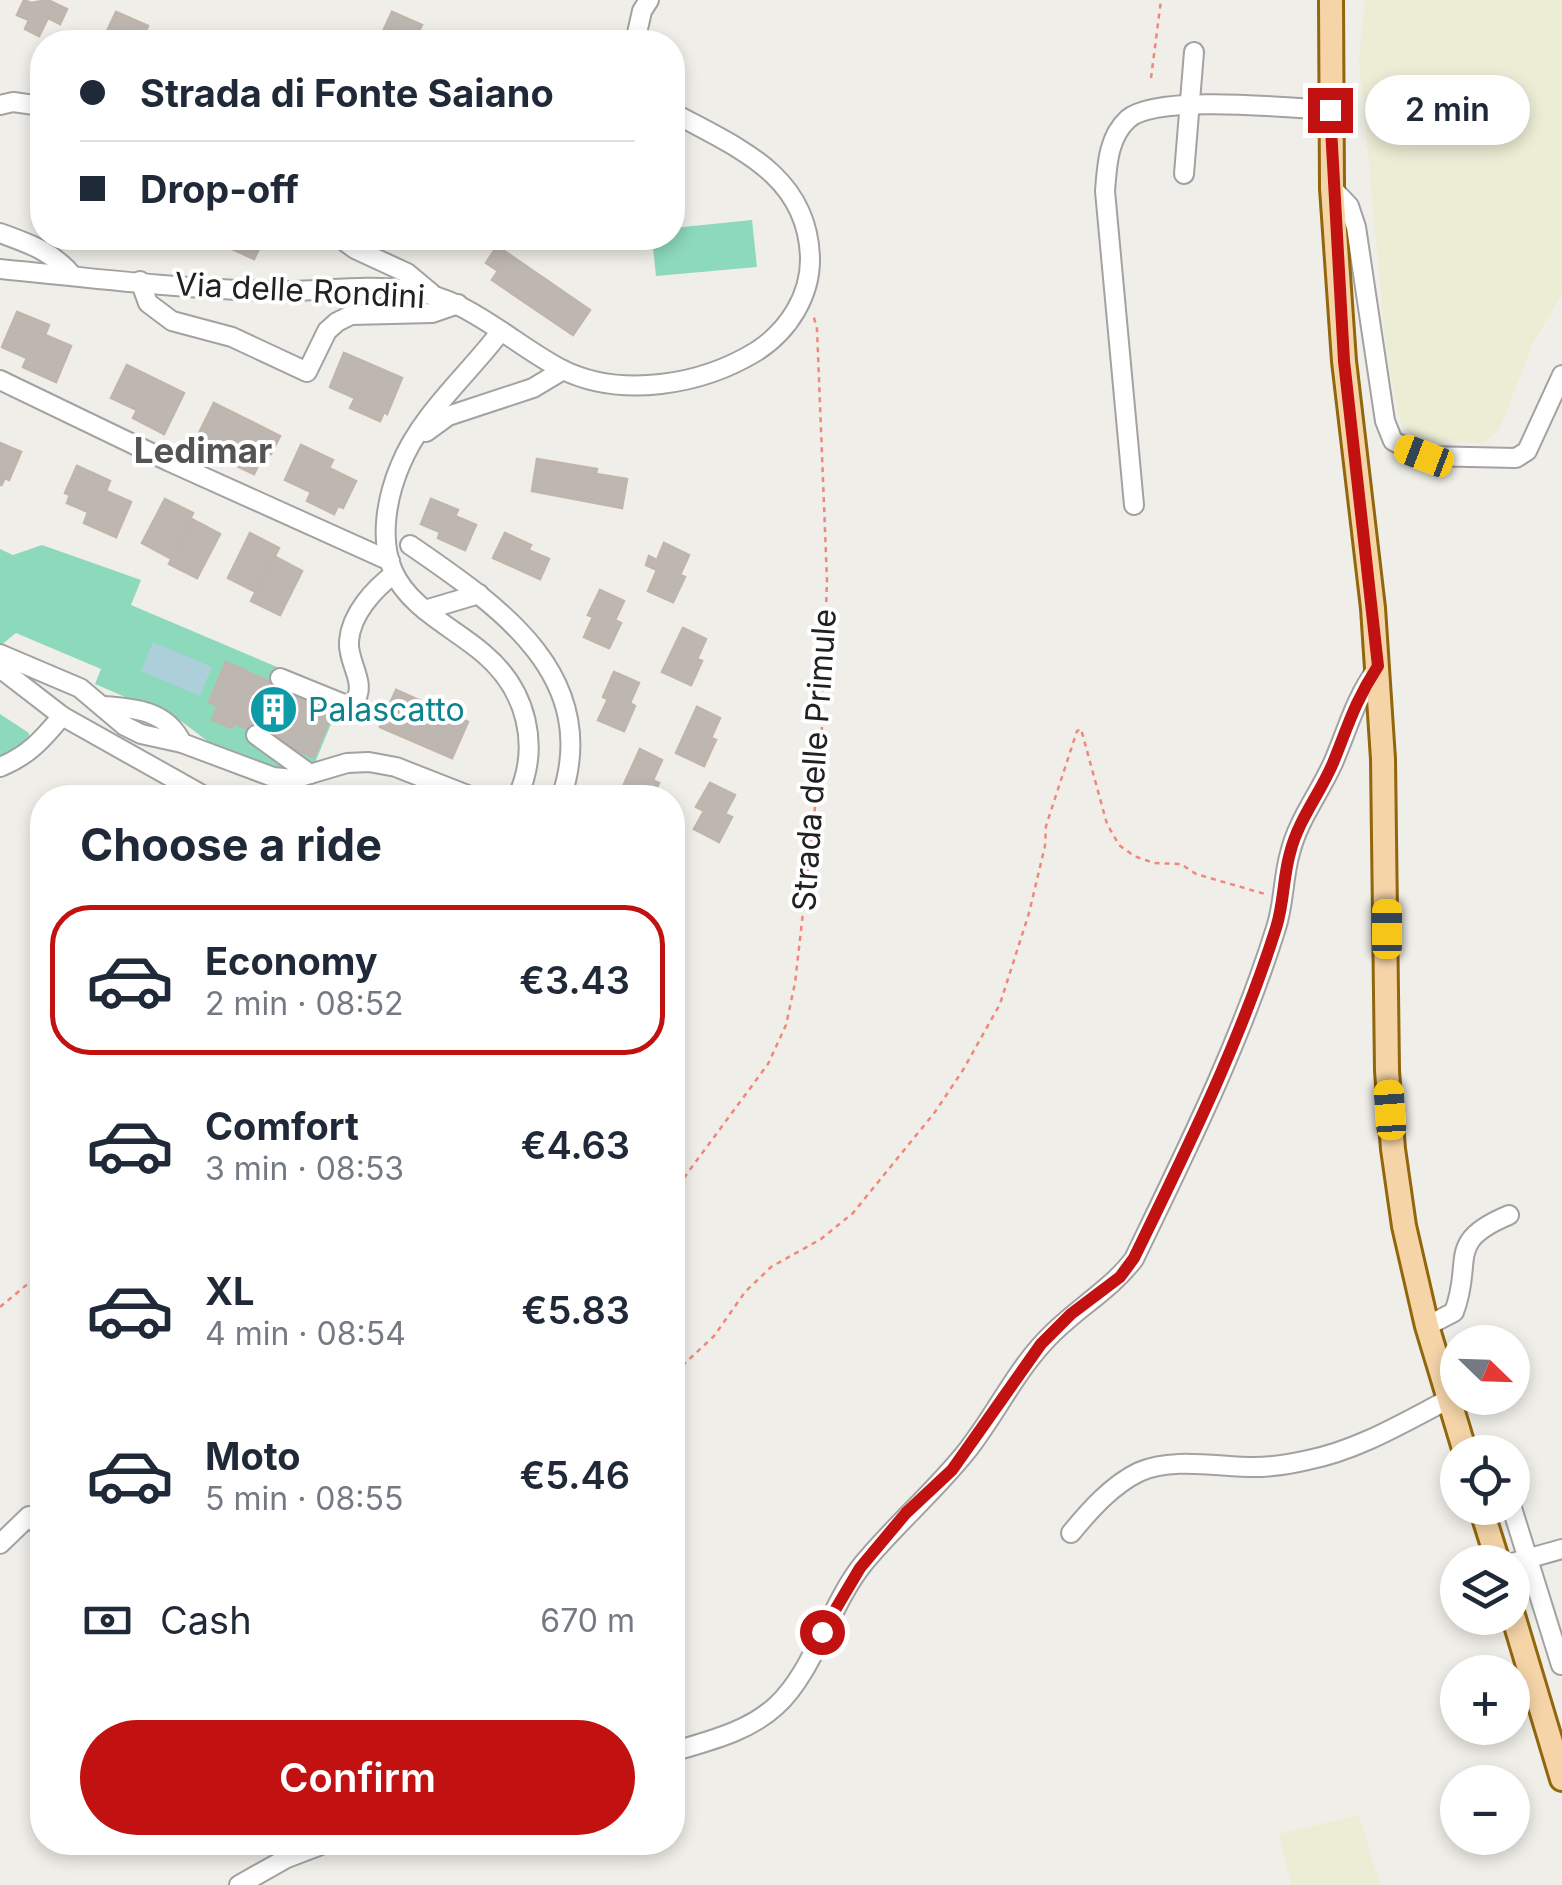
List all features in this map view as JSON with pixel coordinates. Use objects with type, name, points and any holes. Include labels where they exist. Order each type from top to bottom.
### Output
[{"type":"main road","points":[[1331,0],[1332,188],[1344,361],[1378,666],[1384,779],[1392,1149],[1404,1226],[1440,1369]]},
{"type":"main road","points":[[1519,1635],[1561,1772]]},
{"type":"street","points":[[638,30],[649,0]]},
{"type":"street","points":[[1184,174],[1194,52]]},
{"type":"street","points":[[0,105],[30,104]]},
{"type":"street","points":[[1134,504],[1105,191],[1107,161],[1114,139],[1128,118],[1150,107],[1330,110]]},
{"type":"street","points":[[685,119],[749,154],[778,177],[797,202],[808,233],[806,292]]},
{"type":"street","points":[[1332,188],[1349,206],[1356,227],[1385,420],[1393,441],[1424,456],[1516,458],[1528,451],[1562,375]]},
{"type":"street","points":[[0,233],[30,244]]},
{"type":"street","points":[[45,250],[73,276]]},
{"type":"street","points":[[355,250],[407,272],[432,293]]},
{"type":"street","name":"Via delle Rondini","points":[[0,269],[271,292],[402,289],[432,293],[458,304],[563,370],[598,381],[642,386],[691,378],[735,364],[768,344],[791,319],[806,292]]},
{"type":"street","name":"Via delle Rondini","points":[[140,281],[148,303],[172,321],[232,337],[307,372],[327,332],[337,322],[352,316],[432,312],[458,304]]},
{"type":"street","points":[[280,678],[344,704],[353,703],[359,696],[349,641],[354,622],[392,567],[386,528],[390,494],[413,440],[501,331]]},
{"type":"street","points":[[413,440],[448,416],[533,388],[563,370]]},
{"type":"street","points":[[0,380],[392,567],[425,610],[484,653],[519,698],[530,747],[521,785]]},
{"type":"street","points":[[410,545],[479,594],[537,648],[556,680],[568,713],[571,746],[566,785]]},
{"type":"street","points":[[425,610],[479,594]]},
{"type":"street","points":[[0,654],[80,688],[125,726],[141,734],[182,744],[273,777],[293,778],[347,763],[369,762],[396,767],[442,785]]},
{"type":"street","points":[[685,1747],[757,1721],[778,1705],[796,1681],[860,1568],[906,1513],[952,1470],[1041,1344],[1071,1314],[1120,1277],[1134,1258],[1214,1092],[1278,925],[1289,854],[1300,823],[1332,766],[1357,697],[1378,666]]},
{"type":"street","points":[[0,668],[62,716],[185,785]]},
{"type":"street","points":[[0,766],[22,758],[62,716]]},
{"type":"street","points":[[256,735],[310,774]]},
{"type":"street","points":[[1427,1326],[1454,1312],[1461,1294],[1466,1244],[1482,1226],[1510,1215]]},
{"type":"street","points":[[1071,1533],[1091,1509],[1142,1470],[1168,1465],[1260,1467],[1304,1462],[1340,1453],[1440,1403]]},
{"type":"street","points":[[0,1544],[30,1516]]},
{"type":"street","points":[[1530,1558],[1562,1549]]},
{"type":"street","points":[[1530,1586],[1561,1665]]},
{"type":"street","points":[[239,1885],[295,1855]]},
{"type":"path","points":[[1150,78],[1161,0]]},
{"type":"path","name":"Strada delle Primule","points":[[685,1176],[768,1064],[786,1025],[795,983],[821,754],[827,580],[818,329],[806,292]]},
{"type":"path","points":[[685,1363],[770,1267],[821,1240],[853,1213],[948,1093],[1000,1004],[1029,913],[1048,819],[1076,731],[1081,729],[1107,824],[1120,845],[1134,856],[1154,863],[1182,864],[1196,874],[1236,883],[1258,894],[1283,895]]},
{"type":"path","points":[[0,1307],[30,1282]]},
{"type":"green space","points":[[1365,0],[1562,0],[1562,294],[1533,343],[1499,430],[1483,443],[1417,440],[1401,425],[1387,359],[1359,58]]},
{"type":"green space","points":[[752,220],[757,267],[656,276],[653,250],[685,250],[685,227]]},
{"type":"green space","points":[[42,545],[141,580],[131,605],[343,695],[314,765],[280,769],[210,743],[181,721],[95,684],[101,669],[16,633],[0,646],[0,549],[13,555]]},
{"type":"green space","points":[[0,714],[29,733],[28,747],[0,762]]},
{"type":"green space","points":[[1359,1815],[1380,1885],[1291,1885],[1279,1834]]},
{"type":"water","points":[[153,642],[212,667],[200,696],[141,671]]},
{"type":"building","points":[[24,0],[48,0],[67,9],[60,24],[48,18],[42,30],[30,32],[25,29],[29,20],[17,15]]},
{"type":"building","points":[[116,12],[148,26],[146,30],[108,30]]},
{"type":"building","points":[[392,12],[422,25],[420,30],[384,30]]},
{"type":"building","points":[[234,250],[258,250],[254,259]]},
{"type":"building","points":[[494,250],[503,250],[590,310],[573,335],[492,280],[498,271],[486,263]]},
{"type":"building","points":[[17,312],[49,325],[45,335],[71,346],[56,382],[23,367],[27,358],[2,347]]},
{"type":"building","points":[[344,353],[402,378],[387,414],[384,412],[380,421],[350,408],[355,398],[330,387]]},
{"type":"building","points":[[127,365],[184,393],[164,434],[133,418],[137,410],[111,398]]},
{"type":"building","points":[[214,403],[280,436],[271,454],[265,451],[254,474],[222,459],[225,451],[197,437]]},
{"type":"building","points":[[0,443],[21,452],[9,480],[5,478],[1,486]]},
{"type":"building","points":[[301,445],[333,460],[329,468],[356,481],[343,508],[338,506],[334,514],[307,501],[311,492],[285,480]]},
{"type":"building","points":[[537,459],[597,469],[596,474],[627,479],[622,508],[532,491]]},
{"type":"building","points":[[77,466],[110,481],[106,491],[131,502],[116,537],[84,523],[88,512],[67,503],[70,495],[65,493]]},
{"type":"building","points":[[165,499],[193,513],[170,558],[142,543]]},
{"type":"building","points":[[431,499],[458,510],[455,516],[476,525],[465,550],[438,538],[440,532],[421,524]]},
{"type":"building","points":[[192,519],[220,534],[197,578],[169,564]]},
{"type":"building","points":[[250,533],[279,548],[256,592],[228,578]]},
{"type":"building","points":[[505,533],[549,559],[540,579],[493,558]]},
{"type":"building","points":[[664,543],[689,555],[680,575],[685,577],[673,602],[648,591],[657,570],[646,565],[649,556],[657,560]]},
{"type":"building","points":[[274,556],[302,571],[280,615],[251,601]]},
{"type":"building","points":[[600,590],[624,601],[615,620],[621,623],[609,648],[584,637],[593,617],[588,615]]},
{"type":"building","points":[[683,628],[706,639],[697,659],[702,661],[691,685],[662,672]]},
{"type":"building","name":"Palascatto","points":[[226,662],[333,711],[314,757],[234,723],[232,728],[212,720],[218,706],[209,702]]},
{"type":"building","points":[[614,672],[639,683],[630,703],[635,706],[624,731],[598,720]]},
{"type":"building","points":[[396,690],[468,722],[452,758],[380,727]]},
{"type":"building","points":[[697,707],[720,718],[711,738],[716,740],[704,766],[676,753]]},
{"type":"building","points":[[640,749],[662,760],[653,780],[658,785],[624,785]]},
{"type":"building","points":[[710,783],[735,795],[725,814],[732,817],[719,842],[694,829],[704,811],[696,807]]},
{"type":"place","name":"Palascatto","points":[[273,709]]},
{"type":"district","name":"Ledimar","points":[[203,450]]},
{"type":"route","points":[[822,1632],[860,1568],[906,1513],[952,1470],[1041,1344],[1071,1314],[1120,1277],[1134,1258],[1214,1092],[1247,1008],[1278,925],[1289,854],[1300,823],[1332,766],[1357,697],[1378,666],[1344,361],[1330,110]]}]
